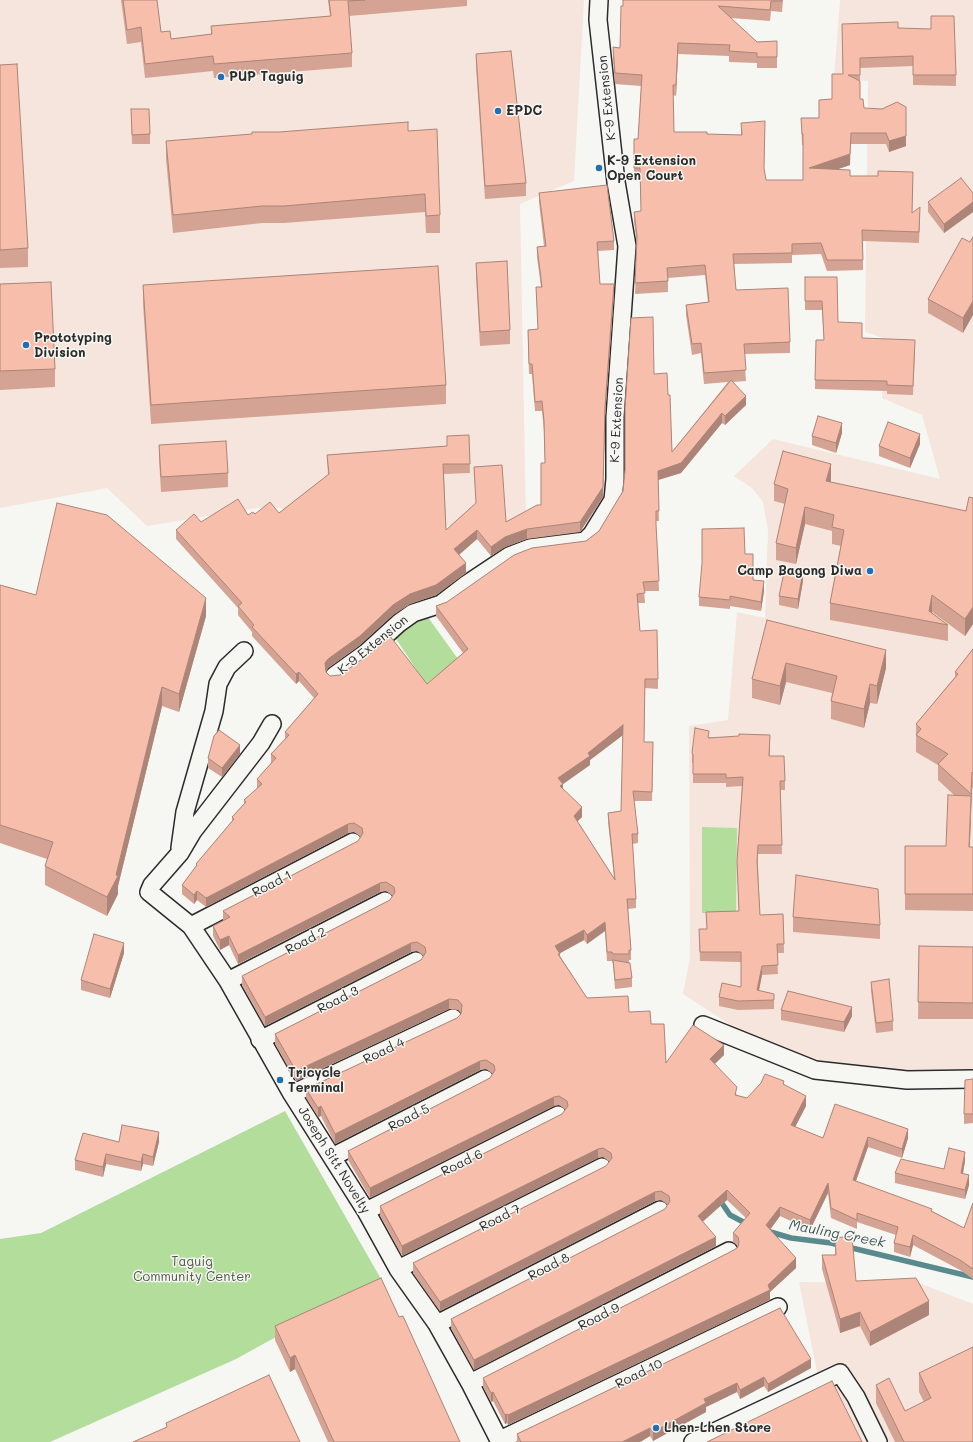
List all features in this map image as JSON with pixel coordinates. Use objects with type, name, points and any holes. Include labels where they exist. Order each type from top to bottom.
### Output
[{"type":"street","name":"K-9 Extension","points":[[334,676],[366,653],[398,623],[413,613],[441,604],[467,584],[509,556],[530,548],[584,541],[592,534],[611,504],[614,488],[615,418],[627,246],[616,182],[598,20],[599,0]]},
{"type":"street","points":[[180,853],[185,812],[214,711],[218,684],[227,667],[244,651]]},
{"type":"street","points":[[180,853],[193,831],[261,743],[272,724]]},
{"type":"street","name":"Road 1","points":[[191,926],[353,842]]},
{"type":"street","name":"Joseph Sitt Novelty","points":[[180,853],[152,886],[149,892],[191,926],[228,981],[260,1040],[292,1094],[366,1211],[398,1269],[437,1324],[500,1441]]},
{"type":"street","name":"Road 2","points":[[228,981],[385,901]]},
{"type":"street","name":"Road 3","points":[[260,1040],[416,961]]},
{"type":"street","name":"Road 4","points":[[292,1094],[453,1018]]},
{"type":"street","points":[[703,1025],[815,1070],[907,1080],[973,1079]]},
{"type":"street","name":"Road 5","points":[[332,1157],[485,1079]]},
{"type":"street","name":"Road 6","points":[[366,1211],[558,1115]]},
{"type":"street","name":"Road 7","points":[[398,1269],[602,1167]]},
{"type":"street","name":"Road 8","points":[[437,1324],[660,1210]]},
{"type":"street","name":"Road 9","points":[[470,1383],[729,1251]]},
{"type":"street","name":"Road 10","points":[[500,1441],[778,1307]]},
{"type":"street","points":[[693,1442],[840,1373],[856,1396],[878,1442]]},
{"type":"shaded area","points":[[0,0],[584,0],[574,181],[520,204],[526,523],[385,528],[328,519],[270,506],[147,526],[107,488],[0,508]]},
{"type":"shaded area","name":"Camp Bagong Diwa","points":[[840,0],[973,0],[973,1072],[908,1073],[817,1063],[749,1037],[683,994],[690,957],[689,726],[728,720],[737,612],[765,618],[768,530],[763,502],[752,488],[734,476],[773,439],[940,479],[922,415],[882,398],[883,338],[865,332],[868,81],[834,78]]},
{"type":"shaded area","points":[[799,1282],[919,1283],[973,1304],[973,1442],[708,1442],[820,1387]]},
{"type":"green space","points":[[425,613],[458,659],[426,684],[394,636]]},
{"type":"green space","points":[[702,827],[737,828],[736,913],[702,913]]},
{"type":"green space","name":"Taguig Community Center","points":[[285,1111],[381,1279],[236,1359],[50,1442],[0,1442],[0,1239],[41,1233]]},
{"type":"building","points":[[123,0],[157,0],[161,32],[170,31],[171,39],[212,34],[211,26],[331,16],[329,0],[365,0],[348,1],[352,53],[214,64],[213,56],[145,64],[141,27],[127,30]]},
{"type":"building","points":[[623,0],[782,0],[771,1],[770,10],[718,6],[757,42],[777,41],[777,57],[757,57],[757,53],[729,51],[730,45],[678,43],[676,85],[673,85],[674,132],[707,132],[707,134],[742,135],[741,123],[765,121],[764,168],[766,180],[803,180],[803,134],[801,118],[819,118],[819,100],[832,99],[832,74],[843,74],[842,24],[898,22],[898,28],[931,29],[931,16],[954,16],[956,75],[913,75],[913,56],[860,58],[860,75],[848,75],[860,81],[860,99],[863,99],[864,108],[882,109],[897,102],[906,107],[906,136],[889,141],[886,133],[851,133],[850,154],[809,168],[850,170],[850,176],[878,176],[878,171],[913,172],[912,213],[920,207],[919,232],[862,230],[863,260],[827,260],[821,243],[792,244],[792,253],[733,254],[736,290],[788,288],[790,342],[744,344],[746,370],[704,373],[701,343],[692,344],[686,305],[709,302],[705,265],[667,268],[668,281],[635,283],[637,236],[634,212],[641,211],[640,168],[634,168],[634,139],[638,139],[642,75],[615,73],[613,47],[620,48],[621,6],[623,6]]},
{"type":"building","name":"EPDC","points":[[511,51],[526,183],[485,186],[476,54]]},
{"type":"building","points":[[17,64],[28,248],[0,250],[0,65]]},
{"type":"building","points":[[131,109],[149,109],[150,134],[132,135]]},
{"type":"building","points":[[408,122],[408,131],[437,129],[440,215],[426,216],[425,194],[284,206],[262,206],[173,215],[166,141],[252,134],[252,132],[279,132]]},
{"type":"building","points":[[961,178],[973,193],[973,202],[944,224],[928,202]]},
{"type":"building","points":[[607,185],[614,241],[597,242],[600,284],[614,284],[605,407],[603,487],[580,522],[527,529],[505,537],[491,547],[477,530],[454,549],[466,563],[436,585],[410,594],[393,605],[360,636],[328,659],[325,663],[326,672],[330,676],[340,675],[372,652],[390,636],[427,684],[468,649],[436,606],[447,602],[514,555],[532,548],[586,541],[599,531],[623,491],[625,470],[625,408],[631,318],[653,317],[654,374],[667,373],[668,395],[670,395],[672,452],[731,380],[746,396],[725,416],[722,413],[681,463],[658,471],[659,511],[656,511],[656,524],[659,581],[643,582],[645,593],[637,594],[640,631],[657,630],[658,679],[645,679],[644,742],[653,742],[652,792],[633,791],[638,834],[632,834],[636,899],[627,899],[631,950],[629,950],[629,954],[613,954],[612,952],[607,952],[605,922],[587,935],[584,930],[555,946],[560,954],[558,954],[587,998],[628,996],[629,1012],[650,1011],[651,1024],[664,1024],[666,1063],[693,1025],[724,1045],[710,1059],[737,1087],[735,1095],[747,1098],[761,1083],[765,1074],[784,1081],[783,1084],[806,1096],[791,1125],[823,1138],[835,1104],[908,1129],[902,1149],[868,1137],[853,1180],[932,1209],[931,1211],[964,1228],[973,1203],[973,1269],[960,1260],[913,1235],[910,1247],[894,1243],[898,1227],[857,1213],[857,1220],[831,1208],[828,1183],[810,1220],[780,1207],[766,1225],[796,1258],[768,1285],[770,1290],[508,1415],[505,1415],[493,1392],[491,1393],[483,1378],[734,1250],[738,1247],[739,1242],[738,1237],[733,1233],[750,1213],[727,1190],[698,1216],[716,1237],[474,1360],[451,1319],[665,1209],[670,1201],[669,1196],[661,1191],[655,1192],[440,1302],[413,1263],[606,1166],[612,1158],[611,1153],[603,1148],[598,1149],[402,1246],[380,1206],[562,1114],[568,1106],[567,1101],[559,1096],[554,1097],[370,1188],[348,1151],[490,1078],[495,1070],[494,1065],[486,1060],[480,1061],[335,1134],[321,1106],[318,1108],[306,1089],[457,1018],[461,1014],[462,1005],[458,1000],[449,999],[296,1071],[275,1034],[421,960],[426,952],[425,947],[417,942],[411,943],[265,1017],[242,976],[390,900],[395,892],[394,887],[386,882],[380,883],[238,955],[229,936],[220,940],[213,926],[230,917],[223,911],[358,841],[363,833],[362,828],[354,823],[348,824],[206,898],[197,891],[194,895],[182,885],[197,865],[196,864],[234,819],[232,817],[246,802],[244,800],[262,784],[257,779],[276,758],[271,754],[289,735],[285,732],[318,694],[299,672],[296,674],[252,627],[254,625],[238,606],[242,603],[176,530],[194,514],[201,522],[238,499],[248,515],[253,512],[255,514],[270,502],[279,513],[329,474],[327,455],[447,446],[447,436],[469,435],[470,464],[443,464],[446,530],[476,503],[474,467],[502,465],[506,522],[537,505],[541,505],[541,463],[545,463],[544,421],[542,401],[535,402],[532,364],[529,364],[528,330],[538,329],[536,287],[542,287],[537,247],[546,246],[539,193]],"holes":[[[623,725],[621,811],[608,813],[615,880],[574,816],[582,807],[560,786],[563,784],[558,778],[590,756],[588,753]]]},
{"type":"building","points":[[973,237],[973,301],[963,318],[928,299],[962,238],[970,242]]},
{"type":"building","points":[[507,261],[510,330],[480,332],[476,263]]},
{"type":"building","points":[[438,266],[446,385],[151,405],[143,285]]},
{"type":"building","points":[[805,277],[837,277],[838,322],[862,323],[862,338],[915,340],[913,386],[887,385],[887,381],[815,380],[816,340],[824,340],[822,301],[805,301]]},
{"type":"building","name":"Prototyping Division","points":[[51,282],[55,369],[0,371],[0,284]]},
{"type":"building","points":[[818,416],[842,423],[836,443],[812,436]]},
{"type":"building","points":[[888,422],[920,434],[910,458],[879,446]]},
{"type":"building","points":[[226,441],[228,473],[161,477],[159,445]]},
{"type":"building","points":[[783,451],[831,464],[826,481],[966,511],[969,497],[973,498],[973,607],[965,619],[932,595],[929,611],[948,625],[830,603],[844,530],[832,527],[834,515],[805,507],[796,548],[776,543],[788,489],[774,484]]},
{"type":"building","points":[[57,503],[107,515],[206,598],[179,694],[162,687],[116,875],[118,876],[107,897],[45,866],[53,842],[0,825],[0,585],[36,595]]},
{"type":"building","points":[[744,528],[745,554],[753,554],[753,580],[764,581],[761,602],[730,596],[730,600],[699,597],[702,563],[702,529]]},
{"type":"building","points":[[785,568],[803,572],[798,599],[779,596]]},
{"type":"building","points":[[767,620],[886,650],[877,686],[870,684],[864,709],[831,701],[837,676],[786,663],[780,686],[752,679]]},
{"type":"building","points":[[973,649],[973,773],[972,772],[971,794],[938,764],[948,754],[916,735],[921,729],[916,724],[958,674],[955,672]]},
{"type":"building","points":[[695,728],[709,731],[708,738],[739,736],[739,734],[770,735],[769,756],[784,756],[785,781],[780,781],[782,845],[758,845],[757,861],[760,915],[783,914],[784,944],[777,944],[778,965],[762,966],[757,990],[774,994],[774,1000],[738,1001],[719,997],[722,983],[741,987],[741,952],[700,952],[699,929],[707,929],[706,912],[739,911],[737,861],[743,777],[726,778],[726,774],[693,774],[692,753]]},
{"type":"building","points":[[219,730],[240,745],[222,768],[208,758],[214,736]]},
{"type":"building","points":[[948,795],[971,796],[969,847],[973,847],[973,894],[905,894],[905,846],[946,846]]},
{"type":"building","points":[[796,875],[878,889],[880,925],[793,917]]},
{"type":"building","points":[[94,934],[124,943],[110,989],[81,980]]},
{"type":"building","points":[[919,946],[973,947],[973,1003],[918,1002]]},
{"type":"building","points":[[613,960],[630,963],[632,978],[615,980]]},
{"type":"building","points":[[889,979],[893,1021],[876,1023],[871,982]]},
{"type":"building","points":[[788,991],[852,1007],[844,1022],[781,1010]]},
{"type":"building","points":[[973,1079],[973,1114],[964,1114],[965,1080]]},
{"type":"building","points":[[122,1125],[159,1132],[153,1157],[143,1154],[141,1162],[106,1154],[103,1167],[75,1160],[83,1133],[119,1142]]},
{"type":"building","points":[[949,1148],[965,1152],[961,1173],[969,1175],[965,1190],[895,1173],[901,1159],[944,1169]]},
{"type":"building","points":[[852,1236],[856,1281],[916,1278],[929,1301],[870,1332],[860,1312],[840,1319],[822,1255],[836,1255],[835,1238]]},
{"type":"building","points":[[381,1278],[399,1317],[403,1316],[460,1442],[334,1442],[295,1355],[290,1358],[275,1326]]},
{"type":"building","points":[[780,1308],[811,1359],[768,1384],[764,1377],[740,1390],[737,1383],[704,1399],[706,1403],[653,1432],[650,1428],[622,1442],[521,1442],[517,1434]]},
{"type":"building","points":[[973,1347],[973,1442],[904,1442],[876,1385],[889,1378],[905,1411],[931,1398],[919,1373]]},
{"type":"building","points":[[269,1375],[300,1442],[133,1442],[167,1427],[166,1423]]},
{"type":"building","points":[[832,1381],[862,1442],[707,1442]]},
{"type":"waterway","name":"Mauling Creek","points":[[719,1199],[730,1215],[749,1225]]},
{"type":"waterway","name":"Mauling Creek","points":[[767,1231],[791,1238],[831,1243],[973,1277]]},
{"type":"place","name":"PUP Taguig","points":[[221,77]]},
{"type":"place","name":"EPDC","points":[[498,111]]},
{"type":"place","name":"K-9 Extension Open Court","points":[[599,168]]},
{"type":"place","name":"Prototyping Division","points":[[26,345]]},
{"type":"place","name":"Camp Bagong Diwa","points":[[870,571]]},
{"type":"place","name":"Tricycle Terminal","points":[[280,1080]]},
{"type":"place","name":"Lhen-Lhen Store","points":[[656,1428]]}]
